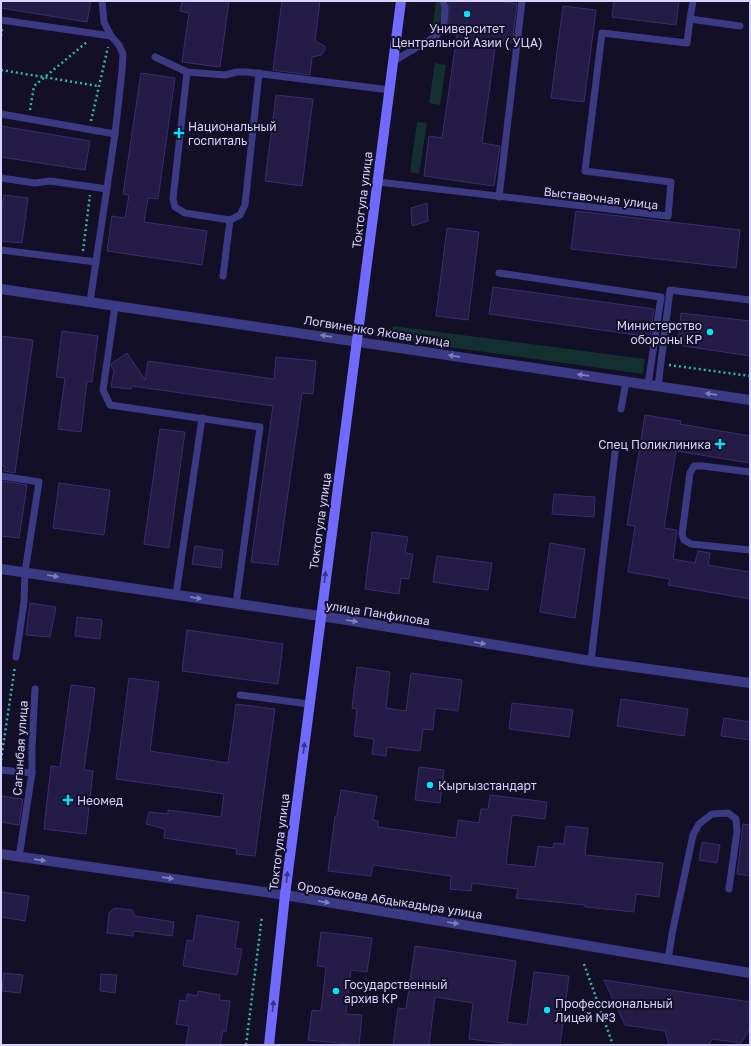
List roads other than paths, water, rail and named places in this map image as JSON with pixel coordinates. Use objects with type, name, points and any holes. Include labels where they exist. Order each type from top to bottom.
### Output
[{"type":"main road","name":"Токтогула улица","points":[[270,1045],[285,895],[401,1]]},
{"type":"street","name":"Логвиненко Якова улица","points":[[1,289],[750,400]]},
{"type":"street","name":"улица Панфилова","points":[[1,568],[320,617],[591,661],[750,683]]},
{"type":"street","name":"Орозбекова Абдыкадыра улица","points":[[1,854],[285,895],[750,973]]},
{"type":"lane","points":[[90,302],[115,134],[123,54],[104,22],[102,1]]},
{"type":"lane","points":[[394,61],[436,36],[444,25],[445,7],[443,1]]},
{"type":"lane","points":[[499,197],[522,1]]},
{"type":"lane","points":[[693,1],[690,19],[740,26]]},
{"type":"lane","name":"Выставочная улица","points":[[378,182],[668,216],[671,182],[585,171],[602,33],[687,43],[690,19]]},
{"type":"lane","points":[[1,20],[111,36]]},
{"type":"lane","points":[[155,57],[187,72],[225,75],[237,72],[259,73],[390,90]]},
{"type":"lane","points":[[187,72],[173,199],[175,207],[185,213],[230,220],[240,215],[245,205],[259,73]]},
{"type":"lane","points":[[1,114],[115,134]]},
{"type":"lane","points":[[1,178],[35,182],[50,181],[107,189]]},
{"type":"lane","points":[[224,276],[230,220]]},
{"type":"lane","points":[[1,250],[96,262]]},
{"type":"lane","points":[[499,273],[661,297],[651,362],[653,386]]},
{"type":"lane","points":[[653,386],[670,290],[750,300]]},
{"type":"lane","points":[[115,306],[103,390],[110,405],[260,427],[236,604]]},
{"type":"lane","points":[[621,409],[626,382]]},
{"type":"lane","points":[[176,595],[202,418]]},
{"type":"lane","points":[[591,661],[616,444]]},
{"type":"lane","points":[[750,472],[694,466],[690,474],[682,534],[684,540],[691,544],[750,550]]},
{"type":"lane","points":[[1,476],[39,482],[25,572],[24,602],[16,657]]},
{"type":"lane","name":"Сагынбая улица","points":[[19,856],[32,773],[32,747],[36,689]]},
{"type":"lane","points":[[240,695],[309,704]]},
{"type":"lane","points":[[1,770],[32,773]]},
{"type":"lane","points":[[668,960],[693,835],[699,824],[712,814],[728,813],[736,819],[737,831],[729,889]]},
{"type":"place","name":"Университет Центральной Азии ( УЦА)","points":[[467,14]]},
{"type":"place","name":"Национальный госпиталь","points":[[179,133]]},
{"type":"place","name":"Министерство обороны КР","points":[[710,332]]},
{"type":"place","name":"Спец Поликлиника","points":[[720,444]]},
{"type":"place","name":"Кыргызстандарт","points":[[430,785]]},
{"type":"place","name":"Неомед","points":[[68,800]]},
{"type":"place","name":"Государственный архив КР","points":[[336,991]]},
{"type":"place","name":"Профессиональный Лицей №3","points":[[547,1010]]}]
